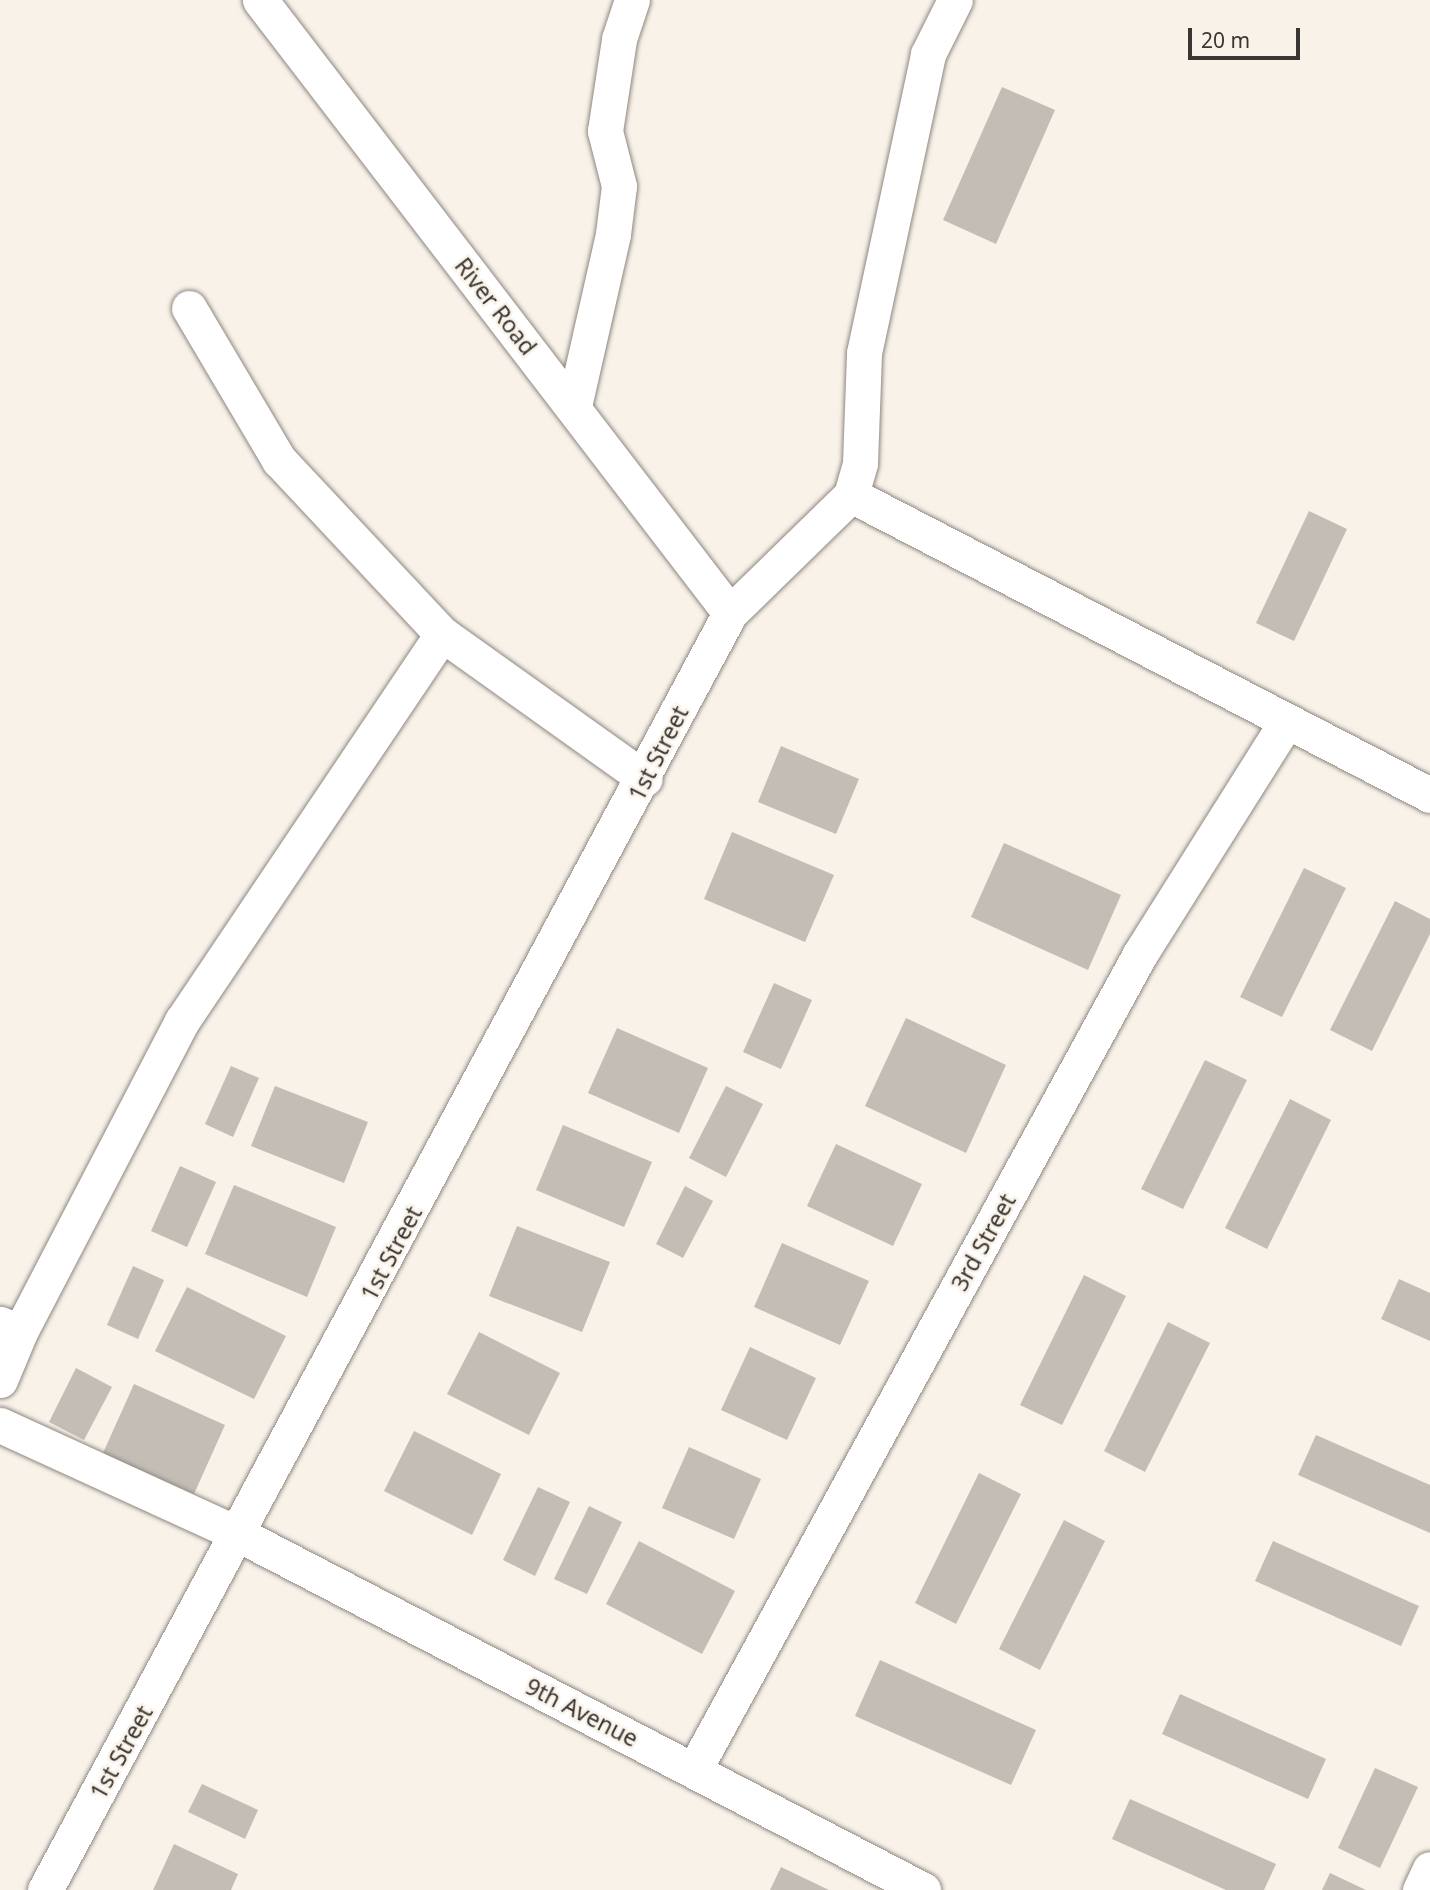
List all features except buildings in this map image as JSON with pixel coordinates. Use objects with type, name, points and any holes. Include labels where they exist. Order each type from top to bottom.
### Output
[{"type":"street","name":"River Road","points":[[261,0],[730,613]]},
{"type":"street","points":[[574,406],[612,234],[619,186],[605,131],[619,39],[632,0]]},
{"type":"street","points":[[955,0],[928,54],[864,353],[860,463],[851,495],[1430,795]]},
{"type":"street","points":[[189,309],[279,460],[442,634],[645,779]]},
{"type":"street","name":"1st Street","points":[[45,1890],[240,1535],[645,779],[730,613],[851,495]]},
{"type":"street","points":[[0,1380],[10,1328],[182,1021],[442,634]]},
{"type":"street","name":"3rd Street","points":[[694,1770],[1140,954],[1286,722]]},
{"type":"street","name":"9th Avenue","points":[[0,1425],[240,1535],[923,1890]]},
{"type":"street","points":[[1420,1890],[1430,1869]]}]
